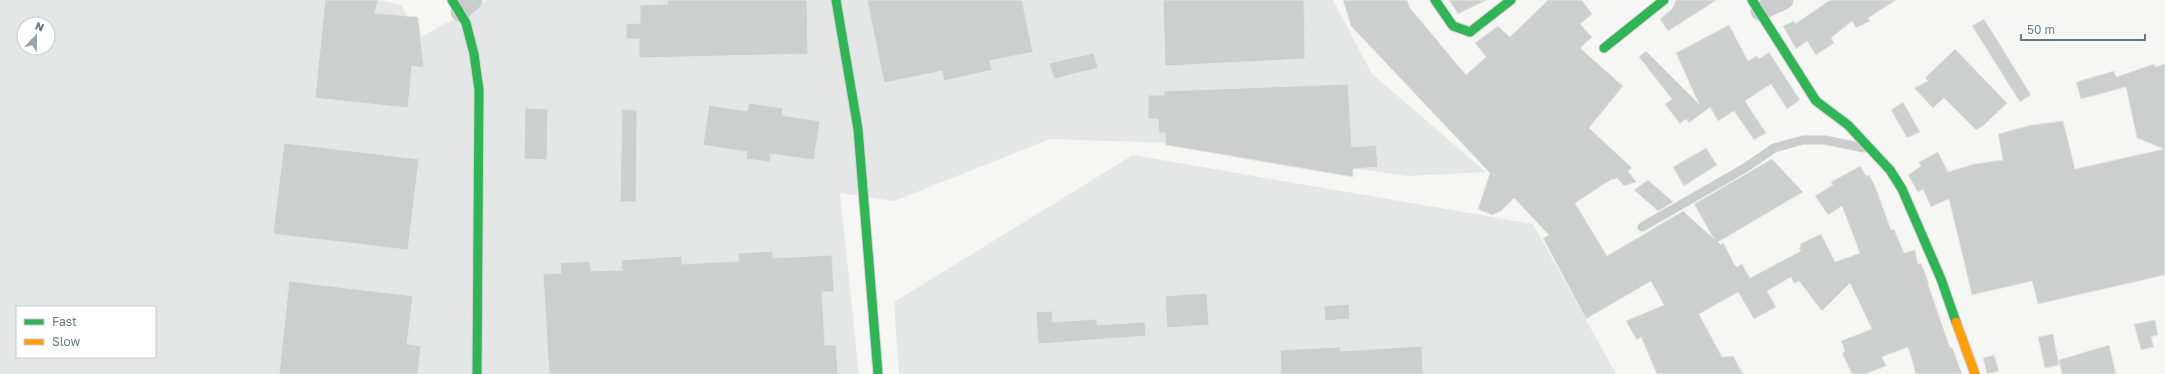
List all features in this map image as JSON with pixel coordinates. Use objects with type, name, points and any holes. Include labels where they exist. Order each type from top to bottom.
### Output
[{"type":"street","points":[[836,0],[858,129],[878,374]]},
{"type":"street","points":[[1435,0],[1451,26],[1462,32],[1470,32],[1510,0]]},
{"type":"street","points":[[1604,48],[1664,0]]},
{"type":"street","points":[[1784,0],[1756,6],[1794,69],[1816,101],[1848,126],[1872,149],[1890,170],[1902,189],[1941,280],[1975,374]]},
{"type":"street","points":[[462,4],[470,35],[479,90],[477,374]]},
{"type":"lane","points":[[1642,227],[1745,168],[1774,148],[1803,140],[1825,140],[1872,149]]},
{"type":"shaded area","points":[[0,0],[378,0],[401,5],[419,38],[488,0],[1333,0],[1372,74],[1486,172],[1408,176],[1173,143],[1050,139],[894,201],[840,193],[859,374],[0,374]]},
{"type":"shaded area","points":[[1133,155],[1533,224],[1616,374],[899,374],[894,302]]},
{"type":"building","points":[[325,0],[378,0],[375,13],[418,17],[424,68],[412,66],[408,108],[315,98]]},
{"type":"building","points":[[667,0],[807,0],[808,54],[639,58],[639,39],[626,39],[626,24],[640,23],[640,5],[668,4]]},
{"type":"building","points":[[867,0],[1022,0],[1033,52],[990,61],[992,70],[944,81],[942,71],[884,83]]},
{"type":"building","points":[[1163,0],[1304,0],[1305,59],[1165,66]]},
{"type":"building","points":[[1343,0],[1407,0],[1410,8],[1466,75],[1486,57],[1475,43],[1498,26],[1510,37],[1548,0],[1582,0],[1592,14],[1580,24],[1592,37],[1580,48],[1623,86],[1589,128],[1632,168],[1628,171],[1636,182],[1624,186],[1617,178],[1612,179],[1575,203],[1607,256],[1683,211],[1714,239],[1694,204],[1772,159],[1803,192],[1718,242],[1721,245],[1723,242],[1734,264],[1737,267],[1742,264],[1750,278],[1801,251],[1799,248],[1801,246],[1800,244],[1821,234],[1835,262],[1860,253],[1842,206],[1828,215],[1815,196],[1833,185],[1831,182],[1860,166],[1866,176],[1869,175],[1875,186],[1891,230],[1894,229],[1904,253],[1915,250],[1918,264],[1921,263],[1950,348],[1952,347],[1962,374],[1916,374],[1908,347],[1882,357],[1886,366],[1865,374],[1852,374],[1842,353],[1845,351],[1841,341],[1872,329],[1850,283],[1822,311],[1799,281],[1794,283],[1791,277],[1767,291],[1776,307],[1754,319],[1738,292],[1699,314],[1722,357],[1733,356],[1743,374],[1657,374],[1641,337],[1637,340],[1626,321],[1664,305],[1651,281],[1586,319],[1543,238],[1549,235],[1514,198],[1501,211],[1492,215],[1478,209],[1490,173],[1351,26]]},
{"type":"building","points":[[1449,0],[1487,0],[1458,14]]},
{"type":"building","points":[[1676,0],[1717,0],[1668,31],[1660,19],[1672,9]]},
{"type":"building","points":[[1830,0],[1896,0],[1868,18],[1870,21],[1856,28],[1852,21],[1831,38],[1834,43],[1816,55],[1807,41],[1796,49],[1783,26],[1794,21],[1795,24]]},
{"type":"building","points":[[1984,19],[2031,95],[2020,102],[1972,26]]},
{"type":"building","points":[[1729,25],[1748,61],[1757,56],[1759,59],[1769,52],[1800,100],[1787,109],[1771,84],[1745,101],[1766,133],[1754,140],[1734,111],[1718,121],[1710,107],[1689,123],[1686,119],[1680,124],[1665,104],[1672,99],[1639,57],[1646,51],[1699,104],[1676,53]]},
{"type":"building","points":[[1955,49],[2007,103],[1984,125],[1976,130],[1944,98],[1933,108],[1914,88],[1928,81],[1925,78]]},
{"type":"building","points":[[1094,53],[1098,68],[1054,79],[1049,63]]},
{"type":"building","points":[[2154,64],[2155,67],[2165,64],[2165,275],[2038,304],[2032,281],[1972,295],[1949,199],[1931,207],[1923,189],[1918,192],[1908,175],[1921,166],[1919,162],[1938,152],[1948,172],[1974,164],[2003,160],[1998,134],[2031,125],[2063,121],[2075,169],[2164,149],[2137,138],[2126,87],[2081,99],[2076,82],[2114,71],[2116,77]]},
{"type":"building","points":[[1348,84],[1352,147],[1376,145],[1378,167],[1353,169],[1353,177],[1166,145],[1165,133],[1159,133],[1158,119],[1148,119],[1148,95],[1164,95],[1164,91]]},
{"type":"building","points":[[1903,102],[1920,132],[1907,138],[1891,110]]},
{"type":"building","points":[[749,103],[783,108],[782,115],[820,121],[814,160],[771,154],[770,162],[746,159],[747,152],[703,145],[709,105],[747,111]]},
{"type":"building","points":[[525,108],[548,109],[547,160],[524,159]]},
{"type":"building","points":[[622,109],[637,110],[636,202],[620,202]]},
{"type":"building","points":[[284,143],[419,159],[408,250],[273,234]]},
{"type":"building","points":[[1706,148],[1717,165],[1684,186],[1673,167]]},
{"type":"building","points":[[1648,180],[1673,202],[1658,211],[1634,190]]},
{"type":"building","points":[[773,251],[773,258],[832,255],[834,292],[822,292],[825,345],[836,345],[838,374],[549,374],[543,274],[561,273],[560,263],[590,261],[591,271],[622,270],[621,260],[682,256],[682,264],[739,261],[738,253]]},
{"type":"building","points":[[289,281],[413,296],[407,344],[421,346],[418,374],[279,374]]},
{"type":"building","points":[[1207,293],[1209,325],[1167,328],[1165,296]]},
{"type":"building","points":[[1349,304],[1350,319],[1325,321],[1324,306]]},
{"type":"building","points":[[1052,311],[1053,322],[1097,319],[1097,325],[1145,322],[1146,336],[1038,344],[1036,312]]},
{"type":"building","points":[[2155,320],[2158,335],[2151,337],[2154,347],[2141,350],[2134,324]]},
{"type":"building","points":[[2053,334],[2059,365],[2045,368],[2038,337]]},
{"type":"building","points":[[2109,345],[2116,374],[2062,374],[2059,360]]},
{"type":"building","points":[[1422,346],[1423,374],[1281,374],[1280,350],[1340,347],[1341,351]]},
{"type":"building","points":[[1994,355],[1999,371],[1987,374],[1983,358]]},
{"type":"traffic: fast","points":[[452,0],[466,23],[474,54],[479,90],[477,374]]},
{"type":"traffic: fast","points":[[836,0],[858,129],[878,374]]},
{"type":"traffic: fast","points":[[1435,0],[1453,26],[1470,32],[1511,0]]},
{"type":"traffic: fast","points":[[1604,48],[1664,0]]},
{"type":"traffic: fast","points":[[1752,0],[1816,101],[1848,125],[1890,170],[1902,189],[1941,279],[1956,322]]},
{"type":"traffic: slow","points":[[1956,322],[1975,374]]}]
